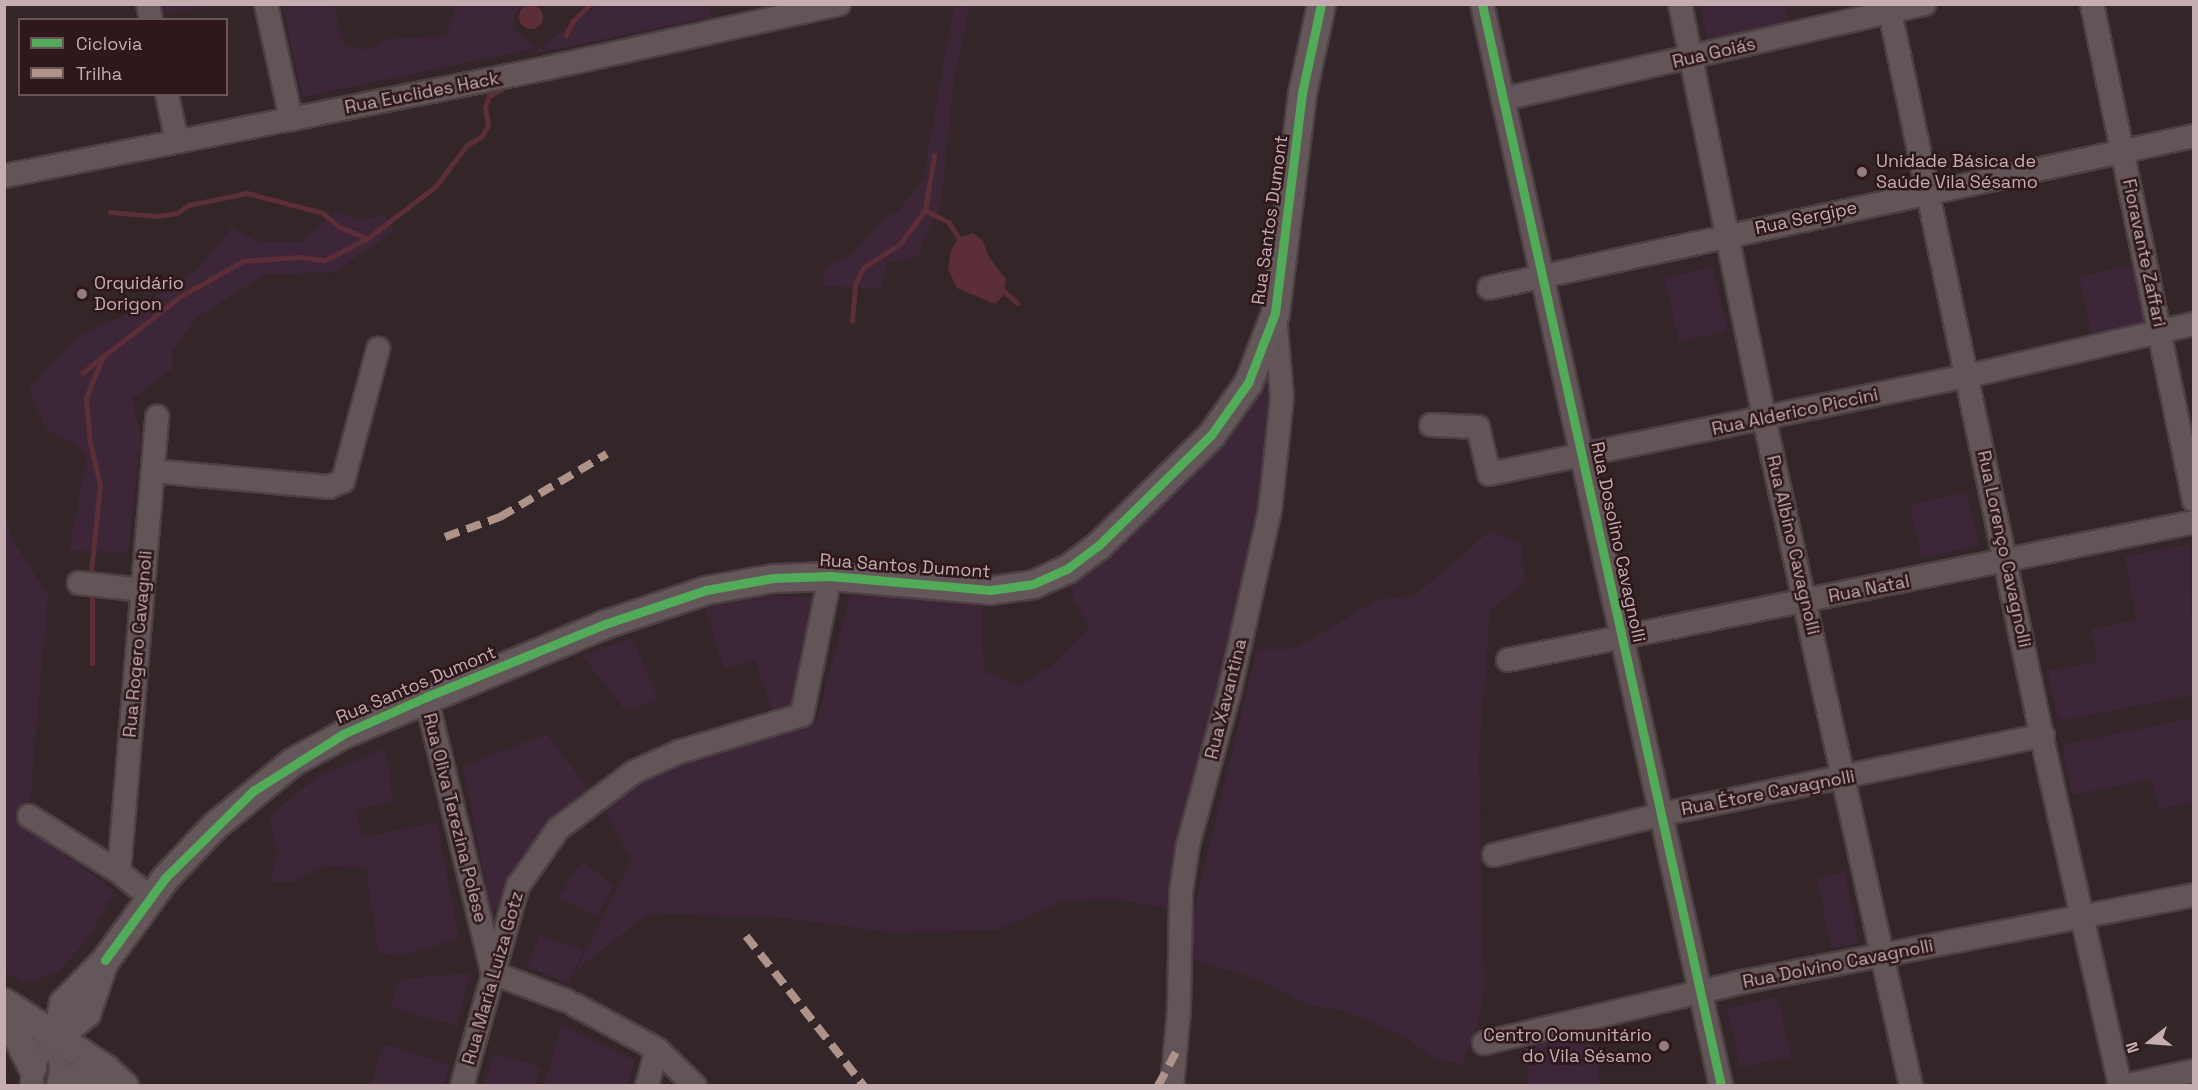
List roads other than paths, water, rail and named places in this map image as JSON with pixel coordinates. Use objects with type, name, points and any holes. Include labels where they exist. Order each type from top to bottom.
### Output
[{"type":"main road","name":"Rua Santos Dumont","points":[[57,1036],[63,1003],[77,986],[105,960],[150,897],[214,826],[276,774],[342,734],[426,697],[672,599],[773,578],[830,576],[991,590],[1033,584],[1067,568],[1134,514],[1211,435],[1248,383],[1275,313],[1302,93],[1321,4]]},
{"type":"main road","name":"Rua Santos Dumont","points":[[86,1013],[105,960]]},
{"type":"main road","points":[[4,1000],[30,1004],[50,1000],[77,986]]},
{"type":"main road","points":[[4,1000],[115,1077]]},
{"type":"main road","points":[[4,1011],[32,1076]]},
{"type":"main road","points":[[57,1036],[86,1013],[94,1045],[115,1077]]},
{"type":"main road","points":[[59,1086],[83,1074],[115,1077]]},
{"type":"street","points":[[266,4],[291,119]]},
{"type":"street","name":"Rua Euclides Hack","points":[[4,176],[548,68],[839,4]]},
{"type":"street","name":"Rua Dosolino Cavagnolli","points":[[1482,4],[1663,814],[1721,1086]]},
{"type":"street","name":"Rua Albino Cavagnolli","points":[[1680,4],[1764,418],[1911,1086]]},
{"type":"street","name":"Rua Goiás","points":[[1503,99],[1692,59],[1924,4]]},
{"type":"street","name":"Fioravante Zaffari","points":[[2092,4],[2193,501]]},
{"type":"street","name":"Rua Lorenço Cavagnolli","points":[[1890,12],[1968,376],[2005,562],[2122,1086]]},
{"type":"street","points":[[167,96],[177,142]]},
{"type":"street","name":"Rua Sergipe","points":[[1489,288],[2193,136]]},
{"type":"street","name":"Rua Xavantina","points":[[1172,1086],[1179,1010],[1181,893],[1187,855],[1230,689],[1270,510],[1282,397],[1275,313]]},
{"type":"street","name":"Rua Alderico Piccini","points":[[1431,425],[1478,427],[1489,474],[1968,376],[2193,324]]},
{"type":"street","points":[[153,471],[329,487],[343,481],[378,349]]},
{"type":"street","name":"Rua Rogero Cavagnoli","points":[[119,872],[157,417]]},
{"type":"street","name":"Rua Natal","points":[[1508,660],[2005,562],[2193,522]]},
{"type":"street","name":"Rua Maria Luiza Gotz","points":[[462,1086],[518,886],[558,829],[634,772],[680,752],[802,715],[830,576]]},
{"type":"street","points":[[79,583],[142,590]]},
{"type":"street","name":"Rua Oliva Terezina Polese","points":[[426,697],[493,973]]},
{"type":"street","name":"Rua Étore Cavagnolli","points":[[1494,855],[1663,814],[2043,735]]},
{"type":"street","points":[[29,816],[119,872],[150,897]]},
{"type":"street","name":"Rua Dolvino Cavagnolli","points":[[1484,1043],[1702,991],[2193,895]]},
{"type":"street","points":[[493,973],[571,1003],[657,1049],[695,1086]]},
{"type":"street","points":[[32,1076],[43,1047],[57,1036]]},
{"type":"street","points":[[57,1036],[61,1069],[59,1086]]},
{"type":"street","points":[[647,1086],[657,1049]]},
{"type":"street","points":[[2122,1086],[2193,1071]]},
{"type":"waterway","points":[[566,35],[572,22],[590,4]]},
{"type":"waterway","points":[[82,373],[181,296],[243,261],[299,257],[325,260],[368,238],[436,186],[467,145],[481,137],[488,126],[485,108],[489,96],[505,87]]},
{"type":"waterway","points":[[852,321],[855,284],[863,268],[900,244],[925,210],[934,156]]},
{"type":"waterway","points":[[110,212],[158,216],[177,213],[189,205],[247,193],[323,213],[339,227],[368,238]]},
{"type":"waterway","points":[[925,210],[949,222],[961,241]]},
{"type":"waterway","points":[[1001,288],[1017,303]]},
{"type":"waterway","points":[[91,572],[100,485],[90,443],[86,398],[102,358]]},
{"type":"waterway","points":[[92,596],[92,664]]},
{"type":"place","name":"Unidade Básica de Saúde Vila Sésamo","points":[[1862,172]]},
{"type":"place","name":"Orquidário Dorigon","points":[[82,294]]},
{"type":"place","name":"Centro Comunitário do Vila Sésamo","points":[[1664,1046]]}]
